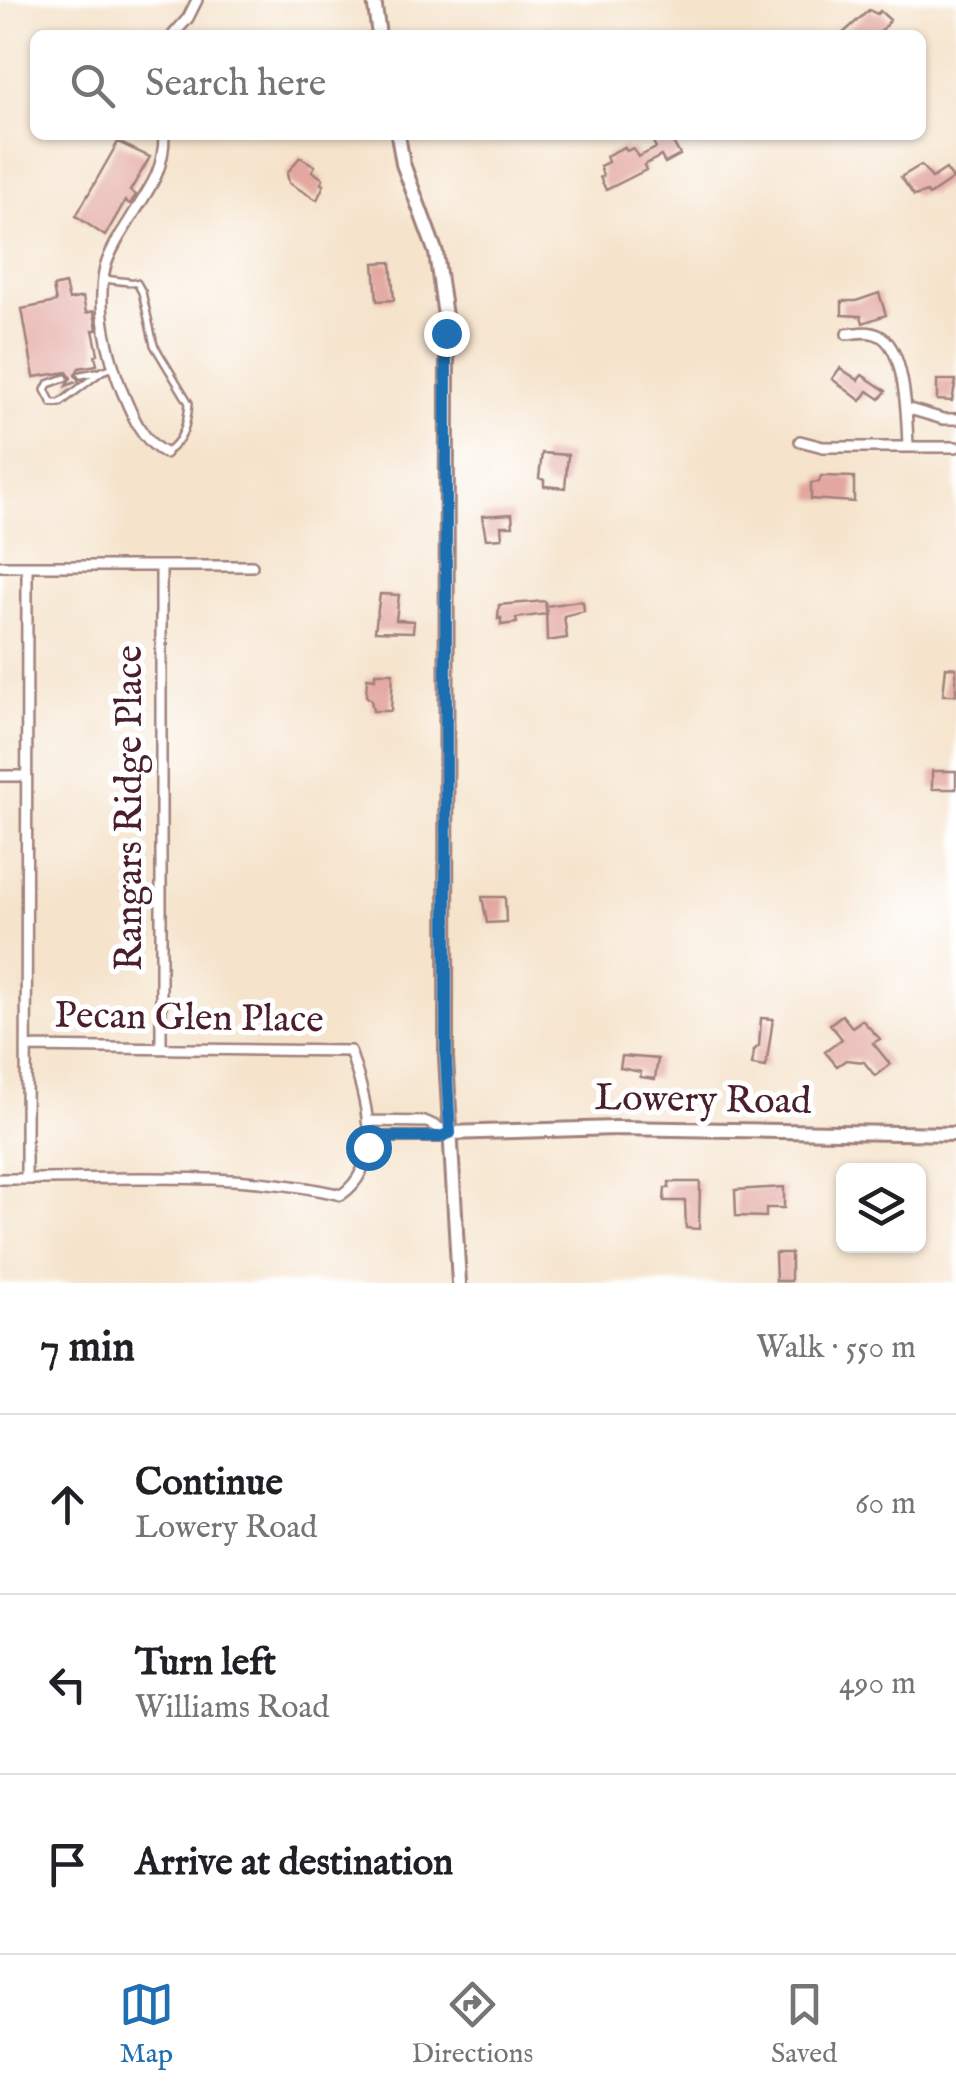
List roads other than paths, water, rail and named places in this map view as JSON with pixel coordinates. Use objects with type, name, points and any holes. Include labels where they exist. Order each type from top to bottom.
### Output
[{"type":"street","points":[[177,30],[196,0]]},
{"type":"street","points":[[374,0],[377,30]]},
{"type":"street","points":[[164,140],[164,159],[114,247],[104,278],[103,309],[114,367],[140,428],[152,446],[165,453]]},
{"type":"street","points":[[399,140],[403,164],[436,253],[446,330],[446,1058],[459,1283]]},
{"type":"street","points":[[847,334],[864,332],[888,341],[897,358],[908,447]]},
{"type":"street","points":[[906,408],[943,419],[956,418]]},
{"type":"street","points":[[800,441],[823,447],[956,447]]},
{"type":"street","points":[[0,566],[252,566]]},
{"type":"street","points":[[26,566],[26,1179]]},
{"type":"street","name":"Rangars Ridge Place","points":[[161,567],[162,1048]]},
{"type":"street","points":[[0,776],[26,776]]},
{"type":"street","name":"Pecan Glen Place","points":[[26,1046],[350,1051],[362,1088],[366,1121]]},
{"type":"street","points":[[0,1179],[253,1181],[341,1195],[351,1188],[365,1163],[366,1121]]},
{"type":"street","name":"Lowery Road","points":[[366,1121],[428,1122],[450,1133]]},
{"type":"street","name":"Lowery Road","points":[[368,1137],[616,1128],[956,1134]]},
{"type":"lane","points":[[104,278],[136,283],[154,345],[189,402],[178,446],[165,453]]},
{"type":"lane","points":[[81,375],[114,367]]},
{"type":"lane","points":[[65,378],[48,384],[44,390],[52,403],[60,403],[102,371]]}]
